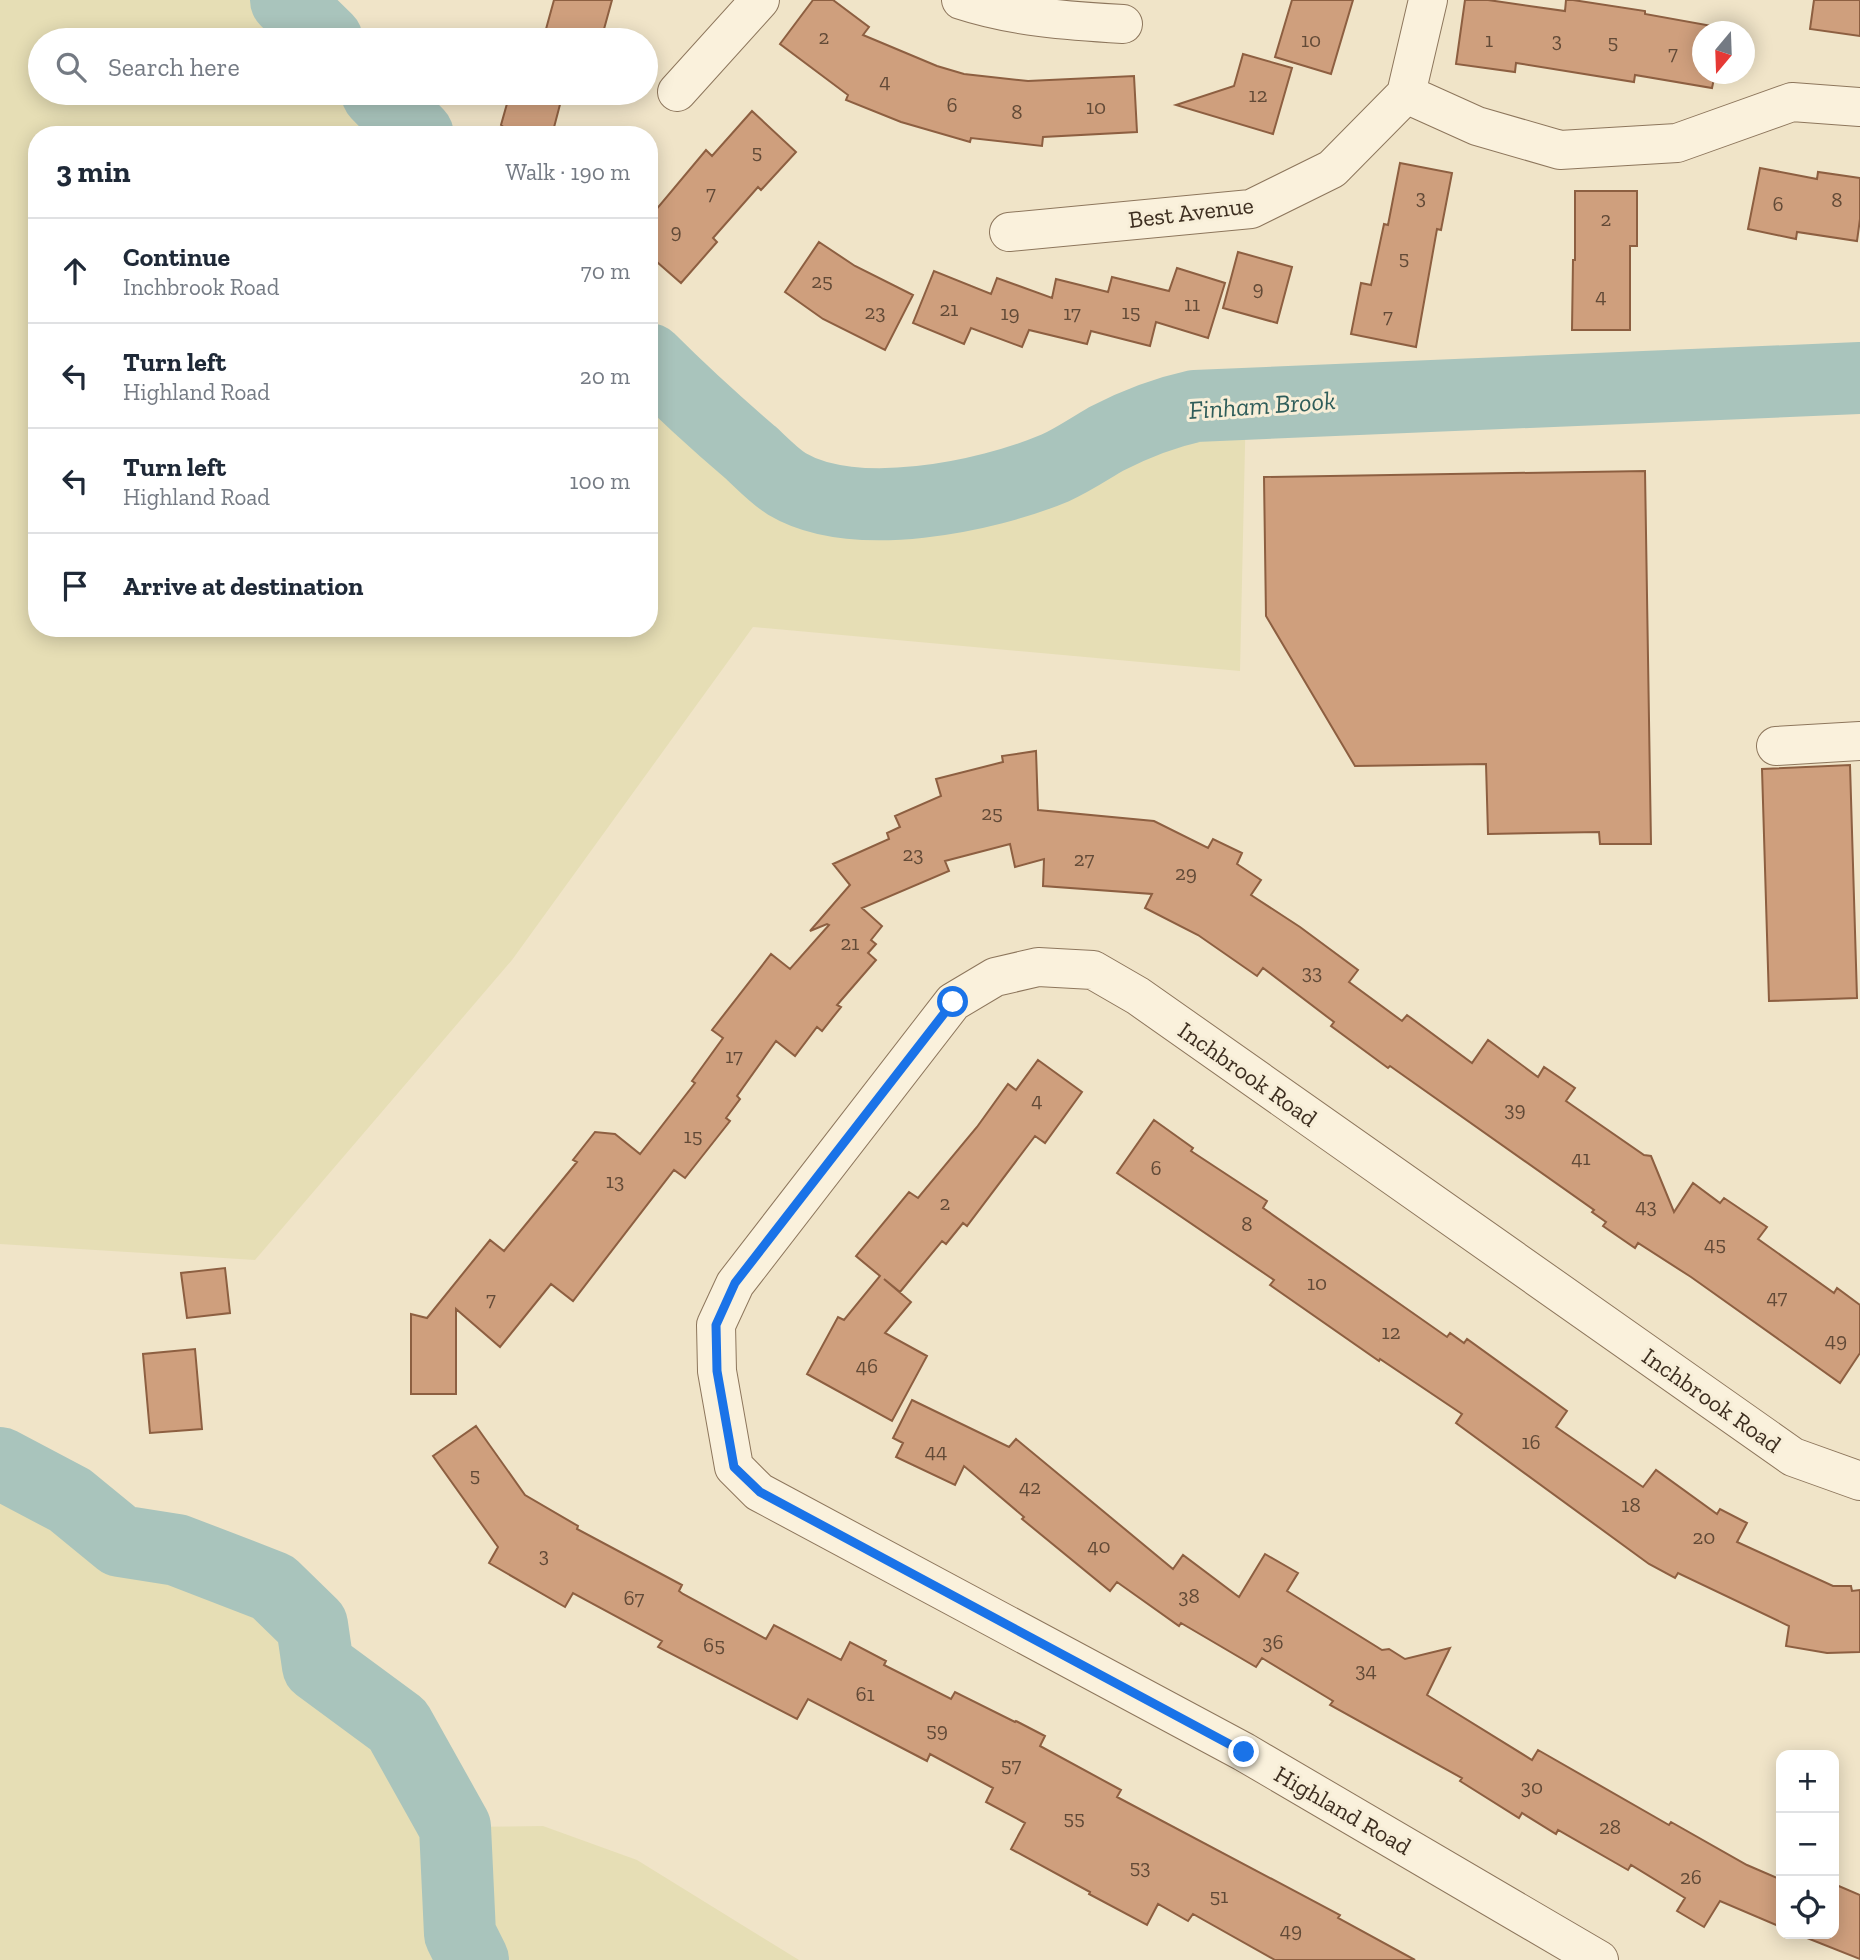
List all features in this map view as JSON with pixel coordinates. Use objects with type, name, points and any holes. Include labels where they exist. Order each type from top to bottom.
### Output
[{"type":"street","points":[[677,92],[760,0]]},
{"type":"street","points":[[961,0],[989,9],[1059,20],[1122,24]]},
{"type":"street","points":[[1428,0],[1406,94],[1477,126],[1560,149],[1677,143],[1792,102],[1860,107]]},
{"type":"street","name":"Best Avenue","points":[[1009,232],[1251,209],[1332,169],[1406,94]]},
{"type":"street","points":[[1776,746],[1860,741]]},
{"type":"street","name":"Inchbrook Road","points":[[716,1325],[735,1283],[953,1002],[995,977],[1038,967],[1093,970],[1138,996],[1793,1457],[1860,1481]]},
{"type":"street","name":"Highland Road","points":[[716,1325],[717,1371],[734,1467],[760,1492],[1244,1752],[1599,1960]]},
{"type":"shaded area","points":[[0,0],[286,0],[315,28],[28,28],[28,105],[389,105],[409,126],[28,126],[28,637],[658,637],[658,368],[702,411],[787,484],[833,502],[873,504],[926,501],[1023,481],[1066,464],[1106,439],[1155,416],[1195,406],[1246,402],[1240,671],[753,627],[512,960],[255,1260],[0,1244]]},
{"type":"shaded area","points":[[0,1463],[70,1500],[120,1541],[177,1550],[273,1587],[312,1625],[318,1666],[398,1725],[455,1827],[543,1826],[637,1860],[799,1960],[0,1960]]},
{"type":"building","points":[[554,0],[612,0],[604,28],[546,28]]},
{"type":"building","points":[[813,0],[833,0],[869,27],[863,35],[937,66],[964,74],[1028,81],[1134,76],[1137,132],[1043,137],[1042,146],[971,138],[970,142],[901,122],[846,100],[848,95],[780,44]]},
{"type":"building","points":[[1292,0],[1353,0],[1331,74],[1275,57]]},
{"type":"building","points":[[1465,0],[1488,0],[1565,11],[1566,0],[1573,0],[1645,11],[1645,14],[1692,22],[1692,84],[1713,84],[1712,88],[1635,75],[1634,82],[1516,63],[1515,72],[1456,64]]},
{"type":"building","points":[[1814,0],[1860,0],[1860,36],[1810,29]]},
{"type":"building","points":[[1243,54],[1292,68],[1273,134],[1176,105],[1234,86]]},
{"type":"building","points":[[507,105],[560,105],[554,126],[501,125]]},
{"type":"building","points":[[752,111],[796,152],[761,190],[758,187],[713,238],[717,242],[681,283],[658,263],[658,207],[706,150],[712,156]]},
{"type":"building","points":[[1400,163],[1452,173],[1441,230],[1437,229],[1416,347],[1351,334],[1361,283],[1371,285],[1384,224],[1388,225]]},
{"type":"building","points":[[1760,168],[1817,179],[1818,172],[1860,178],[1857,241],[1797,232],[1796,239],[1748,229]]},
{"type":"building","points":[[1575,191],[1637,191],[1637,246],[1630,246],[1630,330],[1572,330]]},
{"type":"building","points":[[819,242],[855,266],[913,295],[885,350],[823,319],[785,292]]},
{"type":"building","points":[[1238,252],[1292,267],[1277,323],[1223,308]]},
{"type":"building","points":[[1177,268],[1225,283],[1208,338],[1156,322],[1150,346],[1091,331],[1087,344],[1029,330],[1022,347],[971,328],[964,344],[913,323],[934,271],[991,294],[997,278],[1052,298],[1056,279],[1108,292],[1112,277],[1169,291]]},
{"type":"building","points":[[1645,471],[1651,844],[1600,844],[1599,832],[1488,834],[1486,764],[1355,766],[1266,616],[1264,477]]},
{"type":"building","points":[[1036,751],[1038,810],[1154,821],[1208,848],[1213,839],[1242,853],[1237,864],[1261,880],[1251,895],[1358,970],[1349,982],[1402,1021],[1407,1015],[1472,1063],[1488,1040],[1538,1077],[1544,1067],[1575,1088],[1566,1101],[1644,1155],[1651,1156],[1674,1212],[1693,1183],[1720,1203],[1724,1198],[1767,1227],[1758,1239],[1834,1293],[1837,1288],[1860,1305],[1860,1353],[1840,1383],[1691,1277],[1638,1243],[1635,1248],[1603,1226],[1606,1222],[1592,1212],[1594,1210],[1390,1066],[1388,1068],[1331,1026],[1334,1022],[1263,968],[1257,976],[1198,935],[1145,908],[1152,894],[1043,886],[1044,859],[1015,867],[1010,844],[945,861],[949,871],[862,908],[882,926],[871,940],[876,944],[868,953],[876,960],[837,1005],[841,1007],[822,1031],[817,1027],[795,1056],[776,1041],[737,1096],[740,1099],[726,1118],[730,1121],[685,1178],[674,1170],[573,1301],[551,1284],[500,1347],[456,1309],[456,1394],[411,1394],[411,1314],[427,1318],[490,1240],[504,1251],[577,1162],[573,1160],[595,1132],[615,1134],[640,1154],[695,1083],[692,1081],[723,1038],[712,1030],[771,954],[790,969],[829,925],[810,931],[850,885],[833,864],[889,839],[887,833],[900,827],[895,816],[941,796],[936,779],[1003,762],[1002,756]]},
{"type":"building","points":[[1850,765],[1857,998],[1769,1001],[1762,769]]},
{"type":"building","points":[[1038,1060],[1082,1092],[1045,1143],[1035,1136],[967,1226],[963,1223],[946,1244],[942,1241],[900,1292],[884,1279],[911,1302],[885,1333],[927,1356],[892,1421],[807,1374],[838,1317],[844,1320],[880,1276],[856,1256],[909,1192],[918,1198],[977,1127],[1008,1084],[1016,1090]]},
{"type":"building","points":[[1154,1120],[1193,1148],[1191,1151],[1267,1201],[1263,1208],[1447,1337],[1450,1333],[1464,1343],[1467,1339],[1567,1411],[1556,1427],[1643,1487],[1656,1470],[1717,1514],[1720,1509],[1747,1523],[1737,1542],[1833,1586],[1851,1586],[1852,1591],[1860,1590],[1860,1652],[1827,1653],[1786,1646],[1789,1626],[1678,1573],[1675,1578],[1649,1564],[1456,1423],[1462,1414],[1380,1359],[1379,1361],[1270,1285],[1274,1280],[1117,1173]]},
{"type":"building","points":[[225,1268],[230,1313],[187,1318],[181,1273]]},
{"type":"building","points":[[195,1349],[202,1429],[150,1433],[143,1354]]},
{"type":"building","points":[[912,1400],[1009,1447],[1016,1439],[1173,1569],[1183,1555],[1239,1597],[1265,1554],[1298,1573],[1287,1591],[1382,1650],[1389,1649],[1405,1659],[1450,1648],[1427,1695],[1532,1760],[1538,1750],[1669,1825],[1671,1822],[1747,1865],[1776,1878],[1776,1925],[1720,1901],[1704,1927],[1677,1911],[1685,1898],[1631,1865],[1628,1870],[1558,1830],[1556,1834],[1522,1813],[1519,1818],[1460,1781],[1462,1778],[1330,1705],[1333,1701],[1262,1658],[1256,1667],[1181,1623],[1179,1626],[1117,1582],[1110,1591],[1022,1519],[1024,1517],[964,1466],[955,1485],[896,1457],[903,1443],[893,1438]]},
{"type":"building","points":[[476,1426],[525,1495],[578,1526],[577,1529],[682,1585],[679,1591],[683,1594],[766,1639],[774,1625],[841,1660],[850,1642],[886,1661],[884,1665],[951,1699],[955,1692],[1016,1721],[1045,1736],[1040,1746],[1121,1790],[1117,1797],[1340,1915],[1338,1918],[1415,1960],[1275,1960],[1193,1914],[1188,1921],[1158,1904],[1147,1925],[1011,1849],[1025,1823],[986,1802],[993,1788],[930,1754],[927,1761],[808,1699],[797,1719],[658,1647],[662,1641],[573,1593],[565,1607],[489,1563],[498,1547],[433,1456]]},
{"type":"building","points":[[1839,1886],[1860,1895],[1860,1959],[1810,1939],[1839,1939]]},
{"type":"waterway","name":"Finham Brook","points":[[286,0],[315,28]]},
{"type":"waterway","name":"Finham Brook","points":[[389,105],[409,126]]},
{"type":"waterway","name":"Finham Brook","points":[[658,368],[787,484],[815,496],[847,502],[883,504],[958,496],[1026,479],[1062,465],[1138,424],[1195,406],[1860,378]]},
{"type":"waterway","points":[[0,1463],[70,1500],[120,1541],[177,1550],[273,1587],[312,1625],[318,1666],[398,1725],[455,1827],[460,1934],[473,1960]]},
{"type":"route","points":[[953,1002],[735,1283],[716,1325],[717,1371],[724,1424],[734,1467],[760,1492],[1244,1752]]}]
